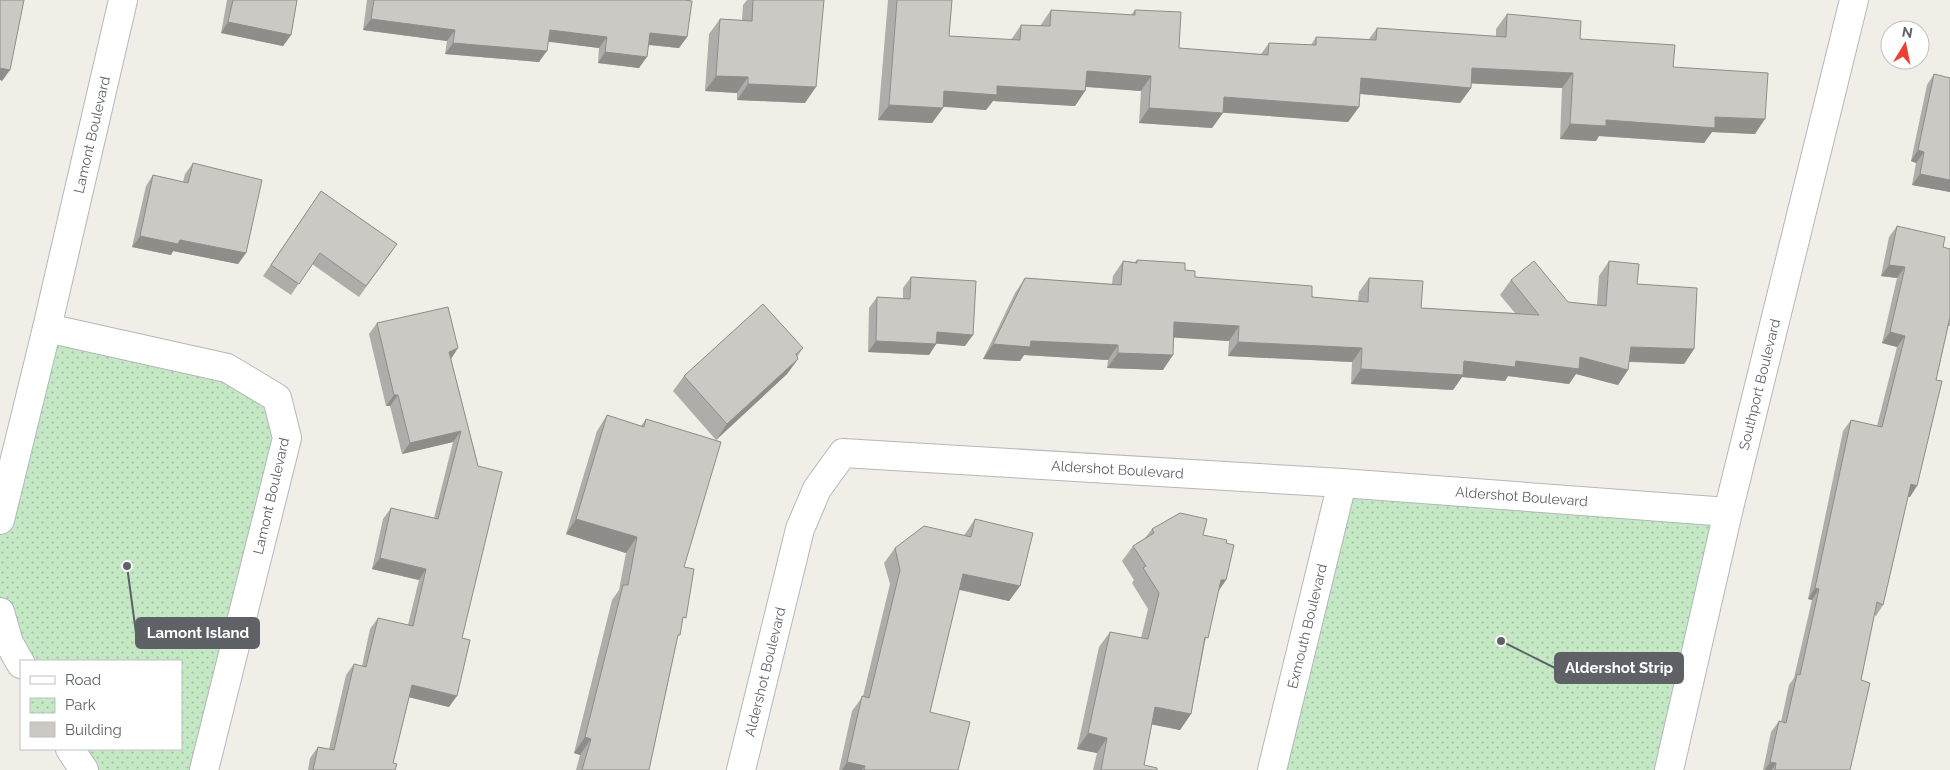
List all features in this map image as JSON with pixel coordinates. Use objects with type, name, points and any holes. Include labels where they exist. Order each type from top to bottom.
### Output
[{"type":"street","name":"Lamont Boulevard","points":[[0,520],[48,328],[123,0]]},
{"type":"street","name":"Southport Boulevard","points":[[1669,770],[1728,512],[1854,0]]},
{"type":"street","name":"Lamont Boulevard","points":[[48,328],[226,368],[277,398],[287,438],[204,770]]},
{"type":"street","name":"Aldershot Boulevard","points":[[741,770],[800,529],[817,489],[842,452],[1342,484],[1728,512]]},
{"type":"street","name":"Exmouth Boulevard","points":[[1272,770],[1342,484]]},
{"type":"street","points":[[0,612],[9,643],[20,662]]},
{"type":"street","points":[[71,750],[84,770]]},
{"type":"green space","points":[[47,328],[227,368],[277,398],[287,438],[204,770],[84,770],[71,750],[182,750],[182,660],[21,660],[0,612],[0,520]]},
{"type":"green space","points":[[1342,483],[1728,512],[1669,770],[1272,770]]},
{"type":"building","points":[[0,0],[24,0],[10,70],[0,68]]},
{"type":"building","points":[[233,0],[297,0],[291,35],[228,22]]},
{"type":"building","points":[[374,0],[692,1],[687,37],[650,33],[647,57],[605,52],[607,37],[550,30],[547,51],[453,43],[455,30],[371,19]]},
{"type":"building","points":[[753,0],[824,0],[816,87],[748,84],[748,77],[716,76],[720,19],[752,21]]},
{"type":"building","points":[[897,0],[952,0],[949,36],[1020,40],[1021,25],[1050,26],[1051,10],[1135,15],[1135,10],[1181,12],[1179,48],[1268,55],[1269,43],[1316,45],[1316,37],[1376,40],[1377,28],[1506,37],[1507,14],[1581,21],[1580,39],[1675,45],[1673,67],[1768,73],[1765,119],[1715,117],[1715,128],[1606,120],[1606,126],[1570,124],[1573,73],[1472,68],[1471,88],[1361,78],[1359,107],[1224,97],[1223,113],[1149,108],[1151,76],[1087,71],[1085,91],[997,86],[997,95],[944,91],[943,108],[889,105]]},
{"type":"building","points":[[1934,74],[1950,78],[1950,180],[1920,174],[1924,152],[1918,150]]},
{"type":"building","points":[[193,163],[262,180],[246,253],[180,240],[178,244],[140,236],[153,175],[188,183]]},
{"type":"building","points":[[321,191],[397,244],[366,286],[320,253],[299,284],[271,265]]},
{"type":"building","points":[[1897,226],[1945,237],[1943,247],[1950,249],[1950,317],[1936,380],[1942,381],[1917,486],[1911,484],[1883,605],[1877,602],[1861,680],[1870,683],[1850,770],[1775,770],[1776,763],[1770,762],[1779,721],[1786,723],[1797,674],[1800,675],[1819,589],[1815,588],[1851,420],[1882,427],[1905,336],[1890,332],[1905,267],[1889,265]]},
{"type":"building","points":[[1137,260],[1185,263],[1185,270],[1195,271],[1195,277],[1312,286],[1312,297],[1368,302],[1369,278],[1423,281],[1421,308],[1539,315],[1511,280],[1534,261],[1568,302],[1606,306],[1609,261],[1639,264],[1637,284],[1697,288],[1694,349],[1631,347],[1628,370],[1580,357],[1579,369],[1516,361],[1515,367],[1464,361],[1463,375],[1361,369],[1362,348],[1238,342],[1239,326],[1174,322],[1173,355],[1118,353],[1118,345],[1031,341],[1030,347],[993,344],[1025,278],[1121,285],[1123,261],[1137,263]]},
{"type":"building","points":[[911,277],[976,281],[973,335],[937,332],[936,344],[876,341],[877,297],[910,299]]},
{"type":"building","points":[[763,304],[803,348],[796,354],[798,359],[727,424],[684,376]]},
{"type":"building","points":[[448,307],[458,348],[449,352],[478,466],[502,472],[462,638],[470,640],[457,696],[412,685],[393,763],[397,764],[395,770],[313,770],[318,747],[334,750],[354,664],[366,667],[378,618],[413,626],[426,569],[380,558],[391,508],[438,519],[461,431],[410,443],[398,395],[394,395],[377,323]]},
{"type":"building","points":[[607,415],[644,427],[646,419],[721,442],[684,567],[694,569],[686,618],[683,617],[680,635],[678,635],[649,770],[582,770],[591,739],[585,737],[623,585],[628,585],[637,537],[576,519]]},
{"type":"building","points":[[1180,513],[1207,519],[1203,535],[1227,540],[1226,543],[1234,545],[1226,580],[1221,580],[1208,638],[1205,637],[1191,714],[1155,707],[1144,765],[1157,768],[1157,770],[1101,770],[1107,738],[1088,733],[1110,632],[1148,639],[1159,593],[1143,568],[1146,566],[1133,546],[1154,533],[1152,529]]},
{"type":"building","points":[[975,519],[1033,533],[1020,586],[963,574],[930,712],[970,722],[958,770],[864,770],[865,766],[847,762],[862,696],[869,698],[900,570],[895,548],[924,526],[971,537]]},
{"type":"place","name":"Lamont Island","points":[[127,566]]},
{"type":"place","name":"Aldershot Strip","points":[[1501,641]]}]
